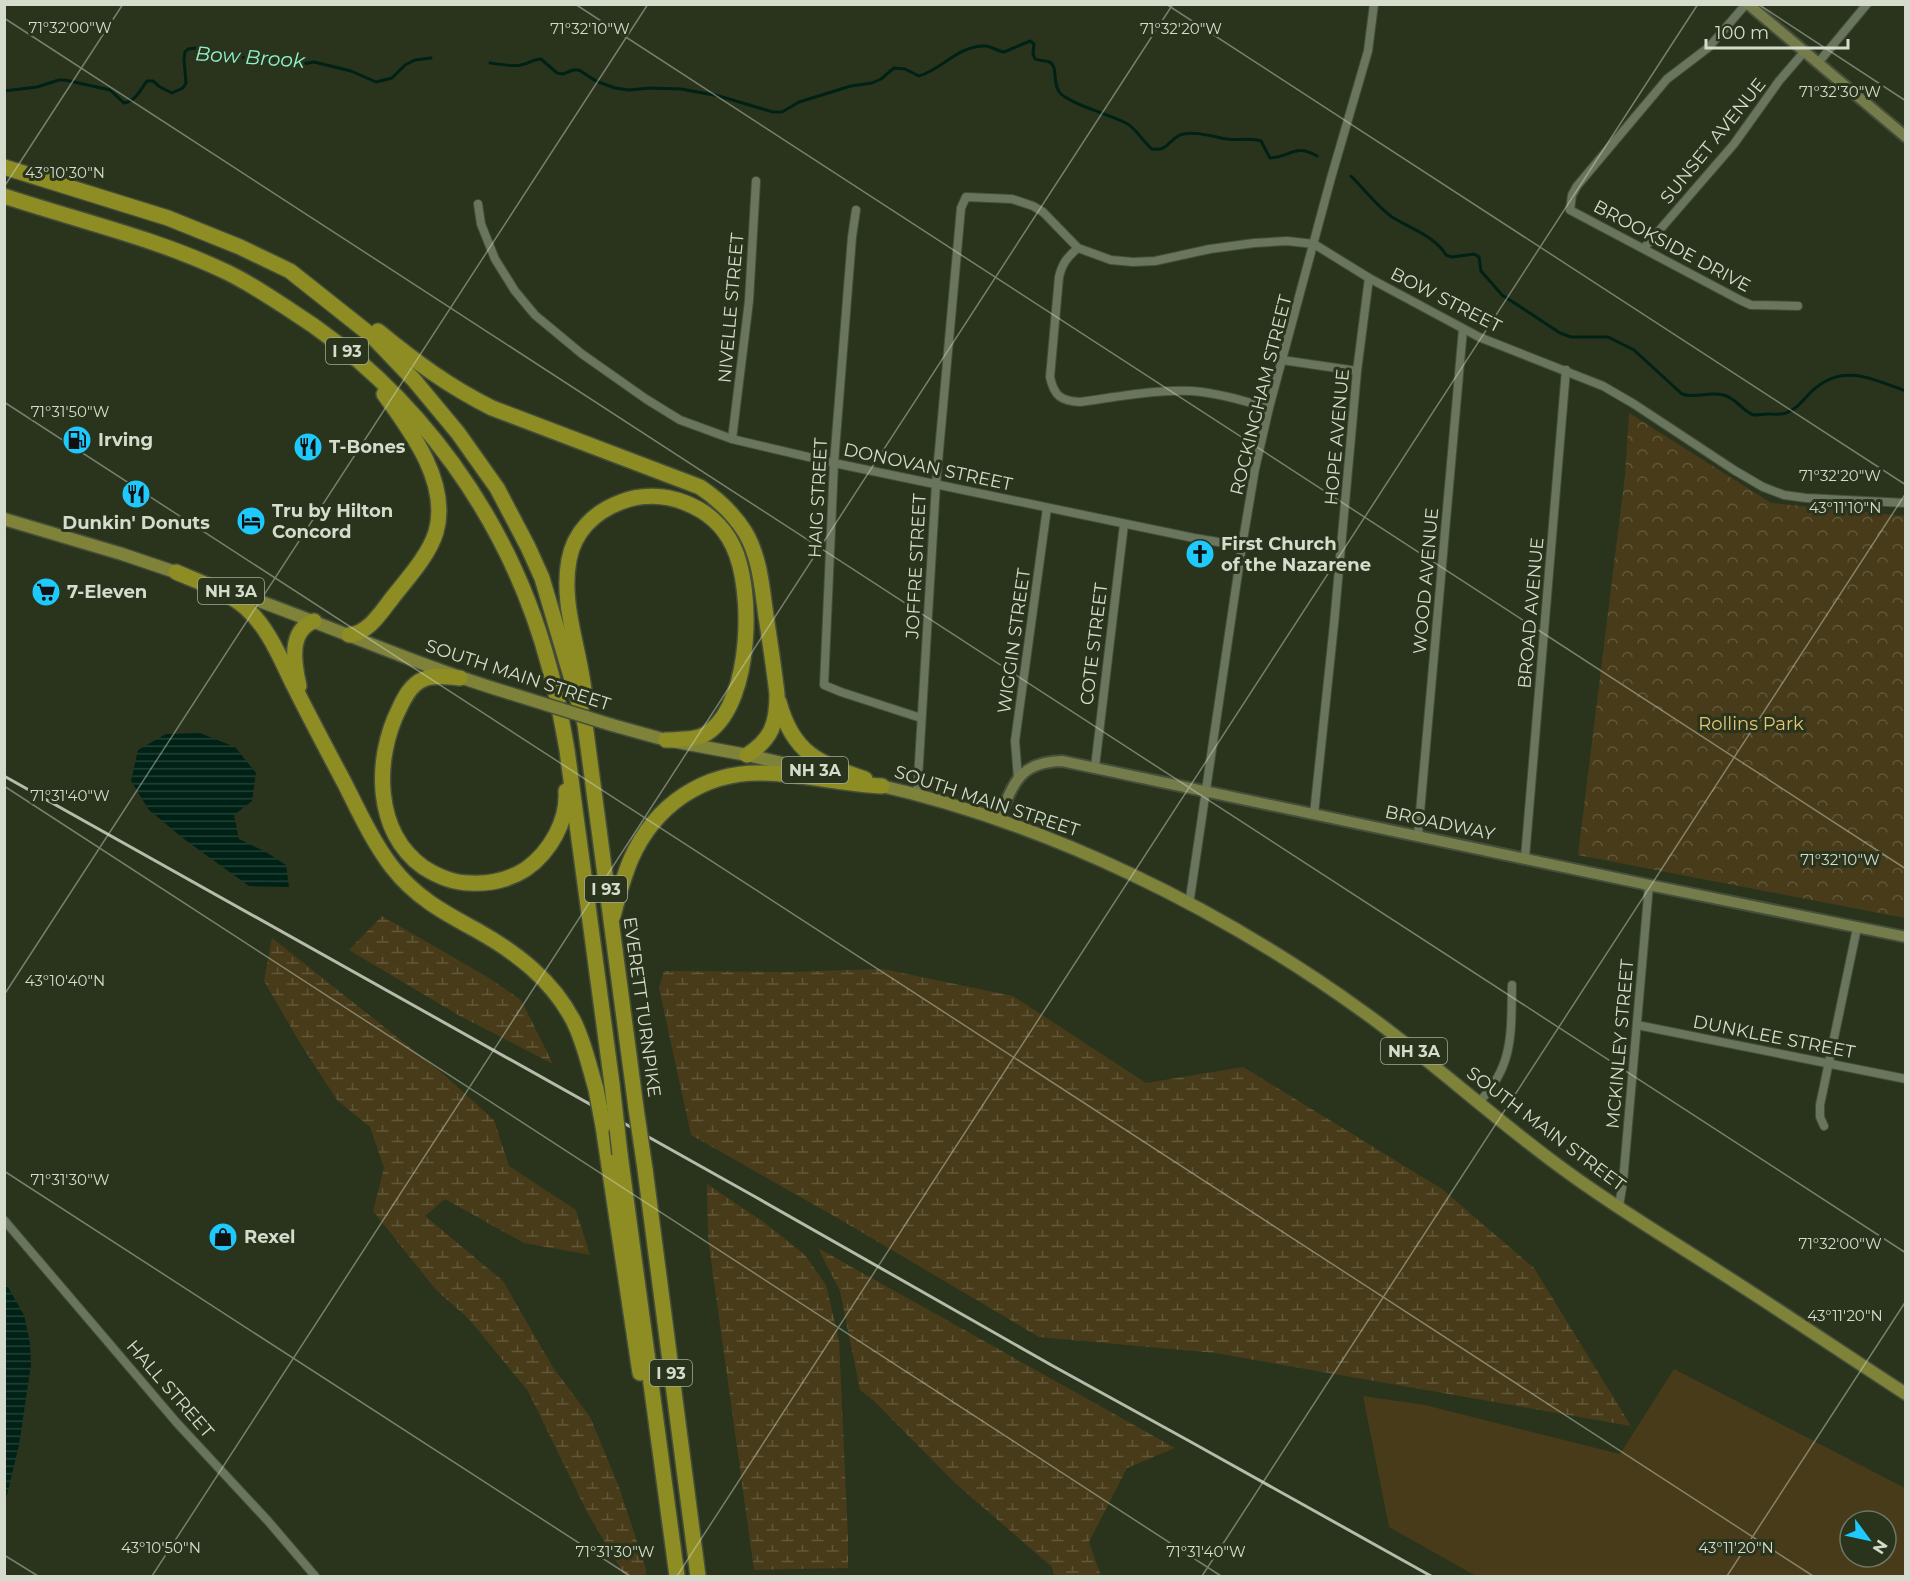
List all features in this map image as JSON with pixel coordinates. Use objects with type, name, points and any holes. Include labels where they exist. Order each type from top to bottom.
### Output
[{"type":"highway","name":"EVERETT TURNPIKE","points":[[4,167],[168,218],[240,247],[290,271],[372,336],[407,373],[458,433],[496,488],[528,547],[542,578],[585,724],[698,1576]]},
{"type":"highway","name":"I 93","points":[[4,196],[159,244],[250,284],[297,314],[351,355],[387,386],[412,412],[444,450],[470,487],[503,545],[530,606],[549,665],[567,750],[677,1576]]},
{"type":"highway","points":[[290,271],[355,312],[424,368],[462,393],[502,412],[700,487],[718,499],[734,515],[746,533],[755,554],[777,694],[777,714],[772,729],[761,744],[747,755]]},
{"type":"highway","points":[[349,634],[361,632],[370,625],[418,564],[435,533],[439,504],[435,482],[425,459],[383,392],[351,355]]},
{"type":"highway","points":[[585,724],[584,689],[571,625],[568,591],[568,561],[573,547],[584,527],[596,515],[608,508],[643,496],[667,497],[699,510],[728,536],[743,577],[747,621],[745,654],[738,683],[723,716],[703,736],[692,739],[666,740]]},
{"type":"highway","points":[[176,572],[231,598],[251,613],[267,634],[367,827],[390,865],[409,888],[434,907],[510,950],[535,970],[557,995],[573,1020],[583,1044],[596,1089],[638,1362],[665,1490]]},
{"type":"highway","points":[[303,704],[296,672],[295,650],[301,630],[314,621]]},
{"type":"highway","points":[[460,678],[424,678],[413,686],[393,722],[384,761],[384,804],[395,836],[416,861],[432,873],[448,880],[475,884],[514,876],[530,866],[548,847],[562,819],[566,801],[558,728],[560,711]]},
{"type":"highway","points":[[777,694],[786,724],[802,748],[831,766],[882,786]]},
{"type":"highway","points":[[611,925],[623,879],[640,841],[660,814],[694,788],[730,775],[765,773],[882,786]]},
{"type":"main road","name":"SOUTH MAIN STREET","points":[[4,519],[176,572],[349,634],[460,678],[666,740],[747,755],[917,795],[1048,837],[1100,859],[1190,904],[1313,976],[1368,1015],[1551,1160],[1905,1394]]},
{"type":"street","name":"ROCKINGHAM STREET","points":[[1190,904],[1255,469],[1269,408],[1331,178],[1368,51],[1374,4]]},
{"type":"street","points":[[1747,4],[1904,133]]},
{"type":"street","name":"BROOKSIDE DRIVE","points":[[1747,4],[1709,47],[1667,79],[1577,186],[1572,195],[1570,210],[1751,305],[1798,306]]},
{"type":"street","points":[[1818,63],[1867,4]]},
{"type":"street","name":"SUNSET AVENUE","points":[[1644,248],[1734,144],[1779,81],[1804,52]]},
{"type":"street","name":"NIVELLE STREET","points":[[732,439],[749,301],[756,181]]},
{"type":"street","name":"BOW STREET","points":[[966,197],[1012,199],[1033,206],[1043,212],[1078,248],[1111,260],[1155,261],[1210,249],[1254,243],[1287,241],[1314,244],[1369,278],[1479,337],[1566,370],[1622,396],[1763,487],[1784,495],[1806,498],[1905,503]]},
{"type":"street","name":"JOFFRE STREET","points":[[917,795],[936,484],[961,208],[966,197]]},
{"type":"street","name":"DONOVAN STREET","points":[[478,204],[481,224],[495,259],[515,291],[535,315],[582,354],[680,420],[732,439],[834,463],[1124,524],[1242,546]]},
{"type":"street","name":"HAIG STREET","points":[[856,210],[834,463],[824,685],[921,718]]},
{"type":"street","points":[[1078,248],[1062,266],[1059,277],[1050,377],[1052,388],[1059,397],[1080,402],[1168,391],[1191,391],[1269,408]]},
{"type":"street","name":"HOPE AVENUE","points":[[1314,814],[1357,371],[1369,278]]},
{"type":"street","name":"WOOD AVENUE","points":[[1418,835],[1463,329]]},
{"type":"street","points":[[1282,360],[1357,371]]},
{"type":"street","name":"BROAD AVENUE","points":[[1525,858],[1566,370]]},
{"type":"street","name":"WIGGIN STREET","points":[[1018,778],[1015,741],[1042,543],[1047,523],[1047,508]]},
{"type":"street","name":"COTE STREET","points":[[1095,767],[1124,524]]},
{"type":"street","name":"BROADWAY","points":[[1018,778],[1038,764],[1062,761],[1905,937]]},
{"type":"street","points":[[998,820],[1018,778]]},
{"type":"street","name":"MCKINLEY STREET","points":[[1619,1206],[1649,885]]},
{"type":"street","points":[[1824,1126],[1820,1117],[1820,1106],[1857,928]]},
{"type":"street","points":[[1479,1102],[1489,1092],[1501,1074],[1505,1063],[1511,1019],[1512,985]]},
{"type":"street","name":"DUNKLEE STREET","points":[[1637,1024],[1905,1079]]},
{"type":"street","name":"HALL STREET","points":[[4,1220],[177,1423],[268,1521],[315,1576]]},
{"type":"green space","name":"Rollins Park","points":[[1629,413],[1771,503],[1905,516],[1905,918],[1578,855],[1625,475]]},
{"type":"green space","points":[[382,916],[489,978],[521,1000],[553,1064],[460,1016],[349,950]]},
{"type":"green space","points":[[272,938],[441,1072],[494,1120],[509,1166],[576,1210],[590,1255],[524,1243],[445,1199],[425,1216],[503,1281],[552,1366],[590,1417],[619,1487],[646,1569],[646,1576],[625,1576],[587,1512],[528,1391],[468,1318],[436,1290],[373,1211],[384,1168],[370,1127],[337,1100],[264,981]]},
{"type":"green space","points":[[883,969],[1013,996],[1146,1083],[1243,1067],[1442,1189],[1534,1268],[1631,1426],[1215,1353],[1039,1337],[691,1135],[659,988],[664,971],[785,972]]},
{"type":"green space","points":[[707,1184],[765,1223],[805,1255],[826,1285],[839,1340],[848,1568],[754,1570],[708,1238]]},
{"type":"green space","points":[[818,1248],[1175,1448],[1127,1468],[1089,1542],[1101,1576],[1054,1576],[1052,1567],[954,1482],[874,1401],[860,1390],[840,1291]]},
{"type":"green space","points":[[1674,1369],[1905,1488],[1905,1576],[1476,1576],[1389,1527],[1363,1396],[1425,1405],[1620,1454]]},
{"type":"shaded area","points":[[200,733],[235,747],[256,773],[252,801],[234,815],[239,839],[286,865],[289,887],[249,886],[184,839],[149,810],[131,781],[138,750],[166,734]]},
{"type":"shaded area","points":[[5,1282],[24,1315],[30,1343],[31,1365],[19,1445],[5,1503]]},
{"type":"waterway","name":"Bow Brook","points":[[490,63],[517,66],[541,59],[557,73],[563,74],[579,70],[596,81],[615,88],[681,89],[719,96],[773,112],[782,112],[799,102],[851,86],[872,83],[894,68],[905,69],[919,76],[967,49],[986,46],[1004,52],[1030,41],[1034,44],[1035,59],[1047,61],[1054,67],[1056,86],[1061,94],[1074,102],[1126,123],[1152,149],[1165,147],[1176,137],[1191,133],[1261,141],[1270,158],[1298,151],[1310,152],[1317,156]]},
{"type":"waterway","name":"Bow Brook","points":[[4,91],[37,87],[65,80],[110,90],[124,103],[135,98],[147,81],[153,81],[172,93],[183,88],[186,83],[185,52],[196,48],[229,56],[273,60],[297,65],[314,62],[351,71],[376,82],[392,78],[405,65],[415,60],[431,58]]},
{"type":"waterway","name":"Bow Brook","points":[[1351,176],[1386,213],[1429,238],[1446,255],[1452,257],[1474,254],[1479,257],[1481,271],[1502,295],[1560,333],[1571,337],[1608,337],[1634,350],[1682,394],[1723,395],[1754,415],[1786,413],[1797,407],[1823,383],[1845,375],[1869,378],[1906,391]]},
{"type":"railway","points":[[4,776],[1431,1576]]},
{"type":"place","name":"Irving","points":[[77,440]]},
{"type":"place","name":"T-Bones","points":[[308,447]]},
{"type":"place","name":"Dunkin' Donuts","points":[[136,494]]},
{"type":"place","name":"Tru by Hilton Concord","points":[[251,521]]},
{"type":"place","name":"First Church of the Nazarene","points":[[1200,554]]},
{"type":"place","name":"7-Eleven","points":[[46,592]]},
{"type":"place","name":"Rexel","points":[[223,1237]]}]
